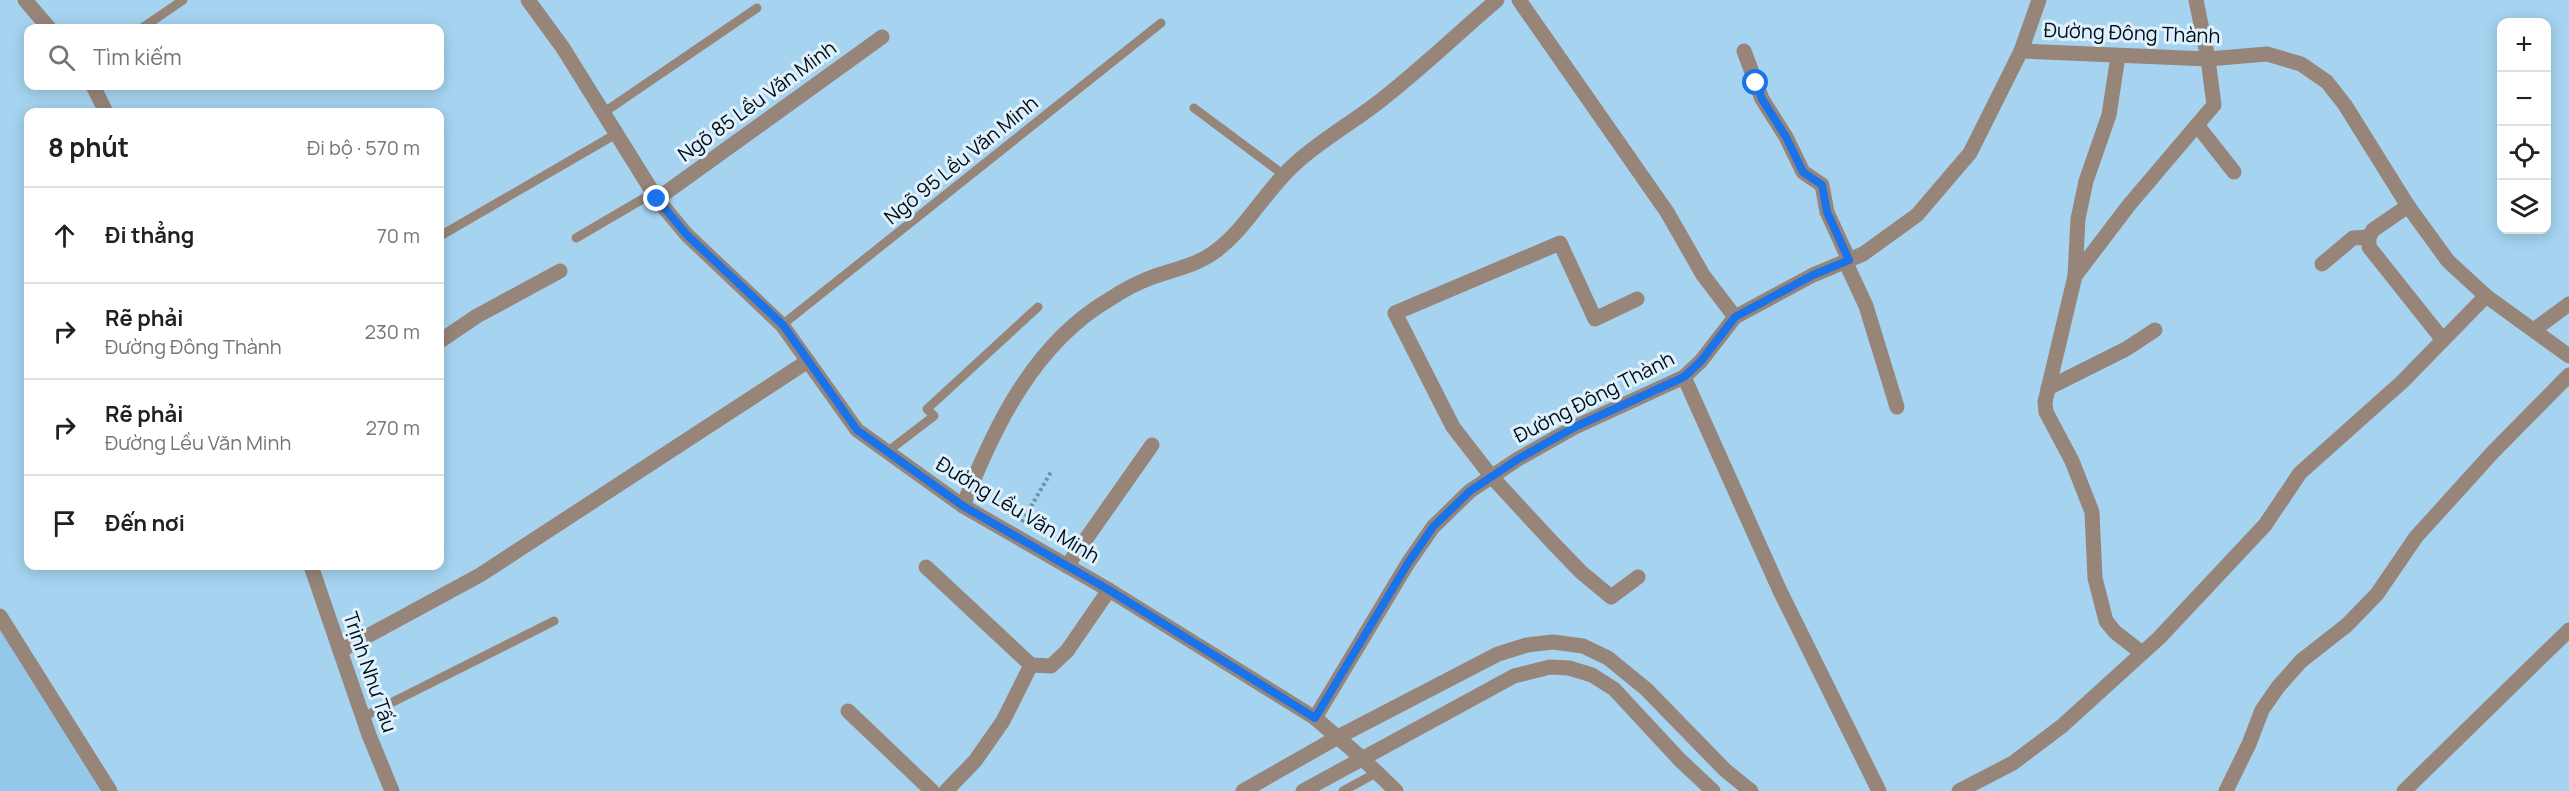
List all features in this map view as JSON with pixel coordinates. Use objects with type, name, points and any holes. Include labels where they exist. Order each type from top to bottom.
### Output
[{"type":"street","points":[[25,0],[46,24]]},
{"type":"street","name":"Đường Lều Văn Minh","points":[[528,0],[564,48],[655,196],[687,235],[783,325],[857,430],[963,506],[1109,590],[1315,718],[1364,759],[1396,791]]},
{"type":"street","points":[[963,506],[983,457],[1004,415],[1034,369],[1059,338],[1108,300],[1148,279],[1183,268],[1213,254],[1240,230],[1263,197],[1296,162],[1378,102],[1497,0]]},
{"type":"street","points":[[1519,0],[1667,212],[1703,275],[1735,317]]},
{"type":"street","points":[[2021,51],[2039,0]]},
{"type":"street","points":[[2075,276],[2129,205],[2214,105],[2208,58],[2196,0]]},
{"type":"street","name":"Ngõ 85 Lều Văn Minh","points":[[655,196],[882,37]]},
{"type":"street","points":[[1744,51],[1762,99],[1786,137],[1803,172],[1822,185],[1827,212],[1866,306],[1897,407]]},
{"type":"street","name":"Đường Đông Thành","points":[[1315,718],[1408,563],[1433,527],[1470,491],[1518,459],[1575,427],[1684,377],[1701,361],[1735,317],[1813,275],[1863,254],[1917,216],[1970,153],[2021,51],[2208,58],[2267,54],[2301,64],[2327,82],[2345,105],[2408,206],[2448,261],[2486,296],[2535,329],[2569,356]]},
{"type":"street","points":[[2118,56],[2109,115],[2085,181],[2078,219],[2075,276],[2048,388],[2046,412],[2072,461],[2092,512],[2095,578],[2106,621],[2115,633],[2142,653]]},
{"type":"street","points":[[95,90],[104,108]]},
{"type":"street","points":[[2197,125],[2234,172]]},
{"type":"street","points":[[2408,206],[2373,230],[2369,237],[2370,247],[2443,340]]},
{"type":"street","points":[[2322,264],[2353,238],[2369,237]]},
{"type":"street","points":[[1637,299],[1595,319],[1560,243],[1395,313],[1453,427],[1491,476],[1581,572],[1611,597],[1638,577]]},
{"type":"street","points":[[444,338],[477,316],[560,271]]},
{"type":"street","points":[[1959,791],[2013,763],[2062,726],[2142,653],[2265,525],[2300,472],[2402,382],[2486,296]]},
{"type":"street","points":[[2535,329],[2569,304]]},
{"type":"street","points":[[2048,388],[2126,349],[2156,330]]},
{"type":"street","points":[[339,651],[480,575],[808,361]]},
{"type":"street","points":[[2226,791],[2249,744],[2262,710],[2278,687],[2301,661],[2347,625],[2377,594],[2416,537],[2500,444],[2569,375]]},
{"type":"street","points":[[1684,377],[1779,591],[1879,791]]},
{"type":"street","points":[[1067,566],[1152,445]]},
{"type":"street","points":[[926,567],[1030,665],[1051,666],[1067,651],[1109,590]]},
{"type":"street","name":"Trịnh Như Tấu","points":[[312,570],[339,651],[392,791]]},
{"type":"street","points":[[0,616],[110,791]]},
{"type":"street","points":[[2404,791],[2569,630]]},
{"type":"street","points":[[1243,791],[1338,737],[1498,654],[1527,645],[1553,642],[1582,646],[1608,658],[1646,689],[1725,770],[1751,791]]},
{"type":"street","points":[[946,791],[975,761],[1003,721],[1030,665]]},
{"type":"street","points":[[1303,791],[1514,676],[1550,666],[1569,668],[1592,675],[1614,688],[1713,791]]},
{"type":"street","points":[[849,711],[932,791]]},
{"type":"street","points":[[1659,737],[1676,719]]},
{"type":"lane","points":[[148,24],[183,0]]},
{"type":"lane","points":[[603,113],[757,9]]},
{"type":"lane","name":"Ngõ 95 Lều Văn Minh","points":[[783,325],[1161,23]]},
{"type":"lane","points":[[1194,108],[1284,175]]},
{"type":"lane","points":[[444,234],[616,134]]},
{"type":"lane","points":[[576,238],[655,196]]},
{"type":"lane","points":[[887,452],[934,416],[927,410],[1038,307]]},
{"type":"lane","points":[[363,717],[554,621]]},
{"type":"lane","points":[[1343,791],[1376,773]]},
{"type":"path","points":[[1014,536],[1051,472]]},
{"type":"shaded area","points":[[0,620],[107,791],[0,791]]},
{"type":"route","points":[[657,199],[687,235],[783,325],[857,430],[963,506],[1109,590],[1315,718],[1408,563],[1433,527],[1470,491],[1518,459],[1575,427],[1684,377],[1701,361],[1735,317],[1813,275],[1849,260],[1827,212],[1822,185],[1803,172],[1786,137],[1762,99],[1756,83]]}]
